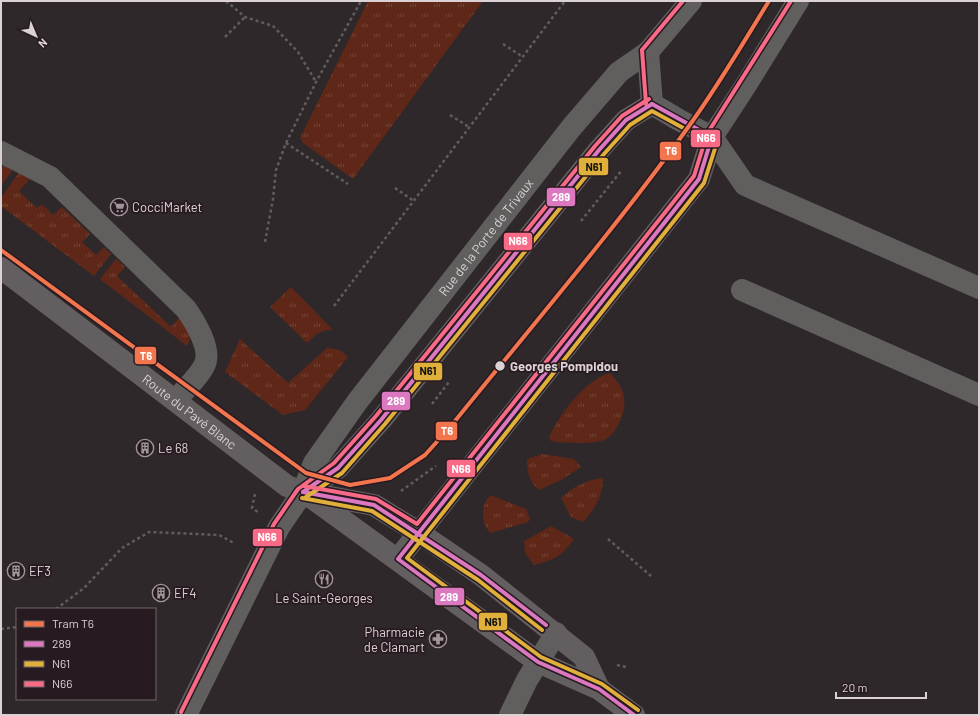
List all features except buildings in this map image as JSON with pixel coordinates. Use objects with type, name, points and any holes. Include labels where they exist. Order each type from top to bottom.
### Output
[{"type":"main road","name":"Route du Pavé Blanc","points":[[1,268],[176,400],[286,486],[304,492],[374,505],[418,532],[481,575],[556,633],[584,657],[600,689]]},
{"type":"main road","name":"Route du Pavé Blanc","points":[[304,492],[538,662],[600,689],[634,715]]},
{"type":"street","name":"Rue de la Porte de Trivaux","points":[[186,715],[279,527],[304,492],[314,463],[357,402],[571,128],[619,72],[648,52],[691,1]]},
{"type":"street","points":[[398,559],[699,180],[712,137],[798,1]]},
{"type":"street","points":[[648,52],[652,104],[712,137],[745,185],[979,288]]},
{"type":"street","name":"Rue de la Porte de Trivaux","points":[[304,492],[338,468],[380,420],[599,150],[626,120],[652,104]]},
{"type":"street","points":[[1,152],[50,177],[186,309],[200,330],[205,348],[205,365],[176,400]]},
{"type":"street","points":[[742,290],[979,395]]},
{"type":"street","points":[[510,715],[538,662],[556,633]]},
{"type":"path","points":[[226,1],[245,17],[273,26],[298,52],[316,82]]},
{"type":"path","points":[[265,242],[273,199],[276,170],[286,143],[316,82],[361,1]]},
{"type":"path","points":[[334,306],[565,1]]},
{"type":"path","points":[[225,37],[245,17]]},
{"type":"path","points":[[503,44],[523,57]]},
{"type":"path","points":[[450,115],[469,127]]},
{"type":"path","points":[[286,143],[348,184]]},
{"type":"path","points":[[581,221],[622,170]]},
{"type":"path","points":[[395,188],[414,201]]},
{"type":"path","points":[[399,493],[403,488],[438,465]]},
{"type":"path","points":[[57,608],[84,588],[122,548],[149,532],[219,535],[234,543]]},
{"type":"path","points":[[608,539],[652,576]]},
{"type":"path","points":[[1,629],[16,627]]},
{"type":"green space","points":[[368,1],[483,1],[353,179],[303,143],[300,138]]},
{"type":"green space","points":[[5,161],[12,167],[12,171],[1,186],[1,172]]},
{"type":"green space","points":[[20,171],[31,178],[19,191],[37,208],[42,204],[53,215],[62,207],[90,234],[82,242],[96,255],[104,247],[111,254],[94,276],[1,206],[1,198]]},
{"type":"green space","points":[[116,259],[125,267],[117,276],[171,327],[179,318],[189,335],[190,339],[187,346],[100,279]]},
{"type":"green space","points":[[291,287],[333,330],[325,330],[316,335],[307,343],[270,307]]},
{"type":"green space","points":[[240,339],[288,383],[327,348],[340,350],[348,357],[305,410],[283,415],[225,372]]},
{"type":"green space","points":[[609,373],[619,384],[624,397],[624,411],[613,433],[606,439],[595,442],[571,443],[551,441],[549,437],[560,418],[574,399],[591,383]]},
{"type":"green space","points":[[542,454],[574,459],[581,467],[561,480],[539,490],[529,476],[527,459]]},
{"type":"green space","points":[[603,478],[600,497],[594,508],[583,522],[571,517],[561,498],[580,485],[591,480]]},
{"type":"green space","points":[[490,495],[526,509],[530,519],[528,522],[491,533],[485,524],[483,513],[484,505]]},
{"type":"green space","points":[[551,526],[574,539],[561,554],[547,561],[534,565],[525,553],[524,541]]},
{"type":"tram line","name":"T6","points":[[1,250],[306,473],[350,485],[390,478],[425,455],[451,426],[572,278],[632,202],[700,111],[769,1]]},
{"type":"transit line","name":"N66","points":[[646,104],[642,50],[683,1]]},
{"type":"transit line","name":"N66","points":[[304,486],[376,499],[417,524],[694,176],[707,134],[791,1]]},
{"type":"transit line","name":"N66","points":[[181,712],[274,524],[298,489],[334,463],[376,416],[595,146],[622,116],[649,99]]},
{"type":"transit line","name":"289","points":[[303,492],[338,468],[381,420],[599,150],[626,120],[652,104]]},
{"type":"transit line","name":"289","points":[[634,715],[599,689],[538,662],[398,559],[699,179],[712,137],[652,104]]},
{"type":"transit line","name":"N61","points":[[306,497],[342,473],[385,424],[604,154],[630,125],[652,111],[709,142]]},
{"type":"transit line","name":"N61","points":[[638,710],[602,684],[541,657],[407,558],[704,183],[718,139]]},
{"type":"transit line","name":"289","points":[[303,492],[374,505],[481,575],[546,625]]},
{"type":"transit line","name":"N61","points":[[302,498],[372,511],[478,580],[542,630]]},
{"type":"place","name":"CocciMarket","points":[[119,207]]},
{"type":"place","name":"Georges Pompidou","points":[[500,366]]},
{"type":"place","name":"Le 68","points":[[145,448]]},
{"type":"place","name":"EF3","points":[[16,571]]},
{"type":"place","name":"Le Saint-Georges","points":[[324,579]]},
{"type":"place","name":"EF4","points":[[161,593]]},
{"type":"place","name":"Pharmacie de Clamart","points":[[438,639]]}]
